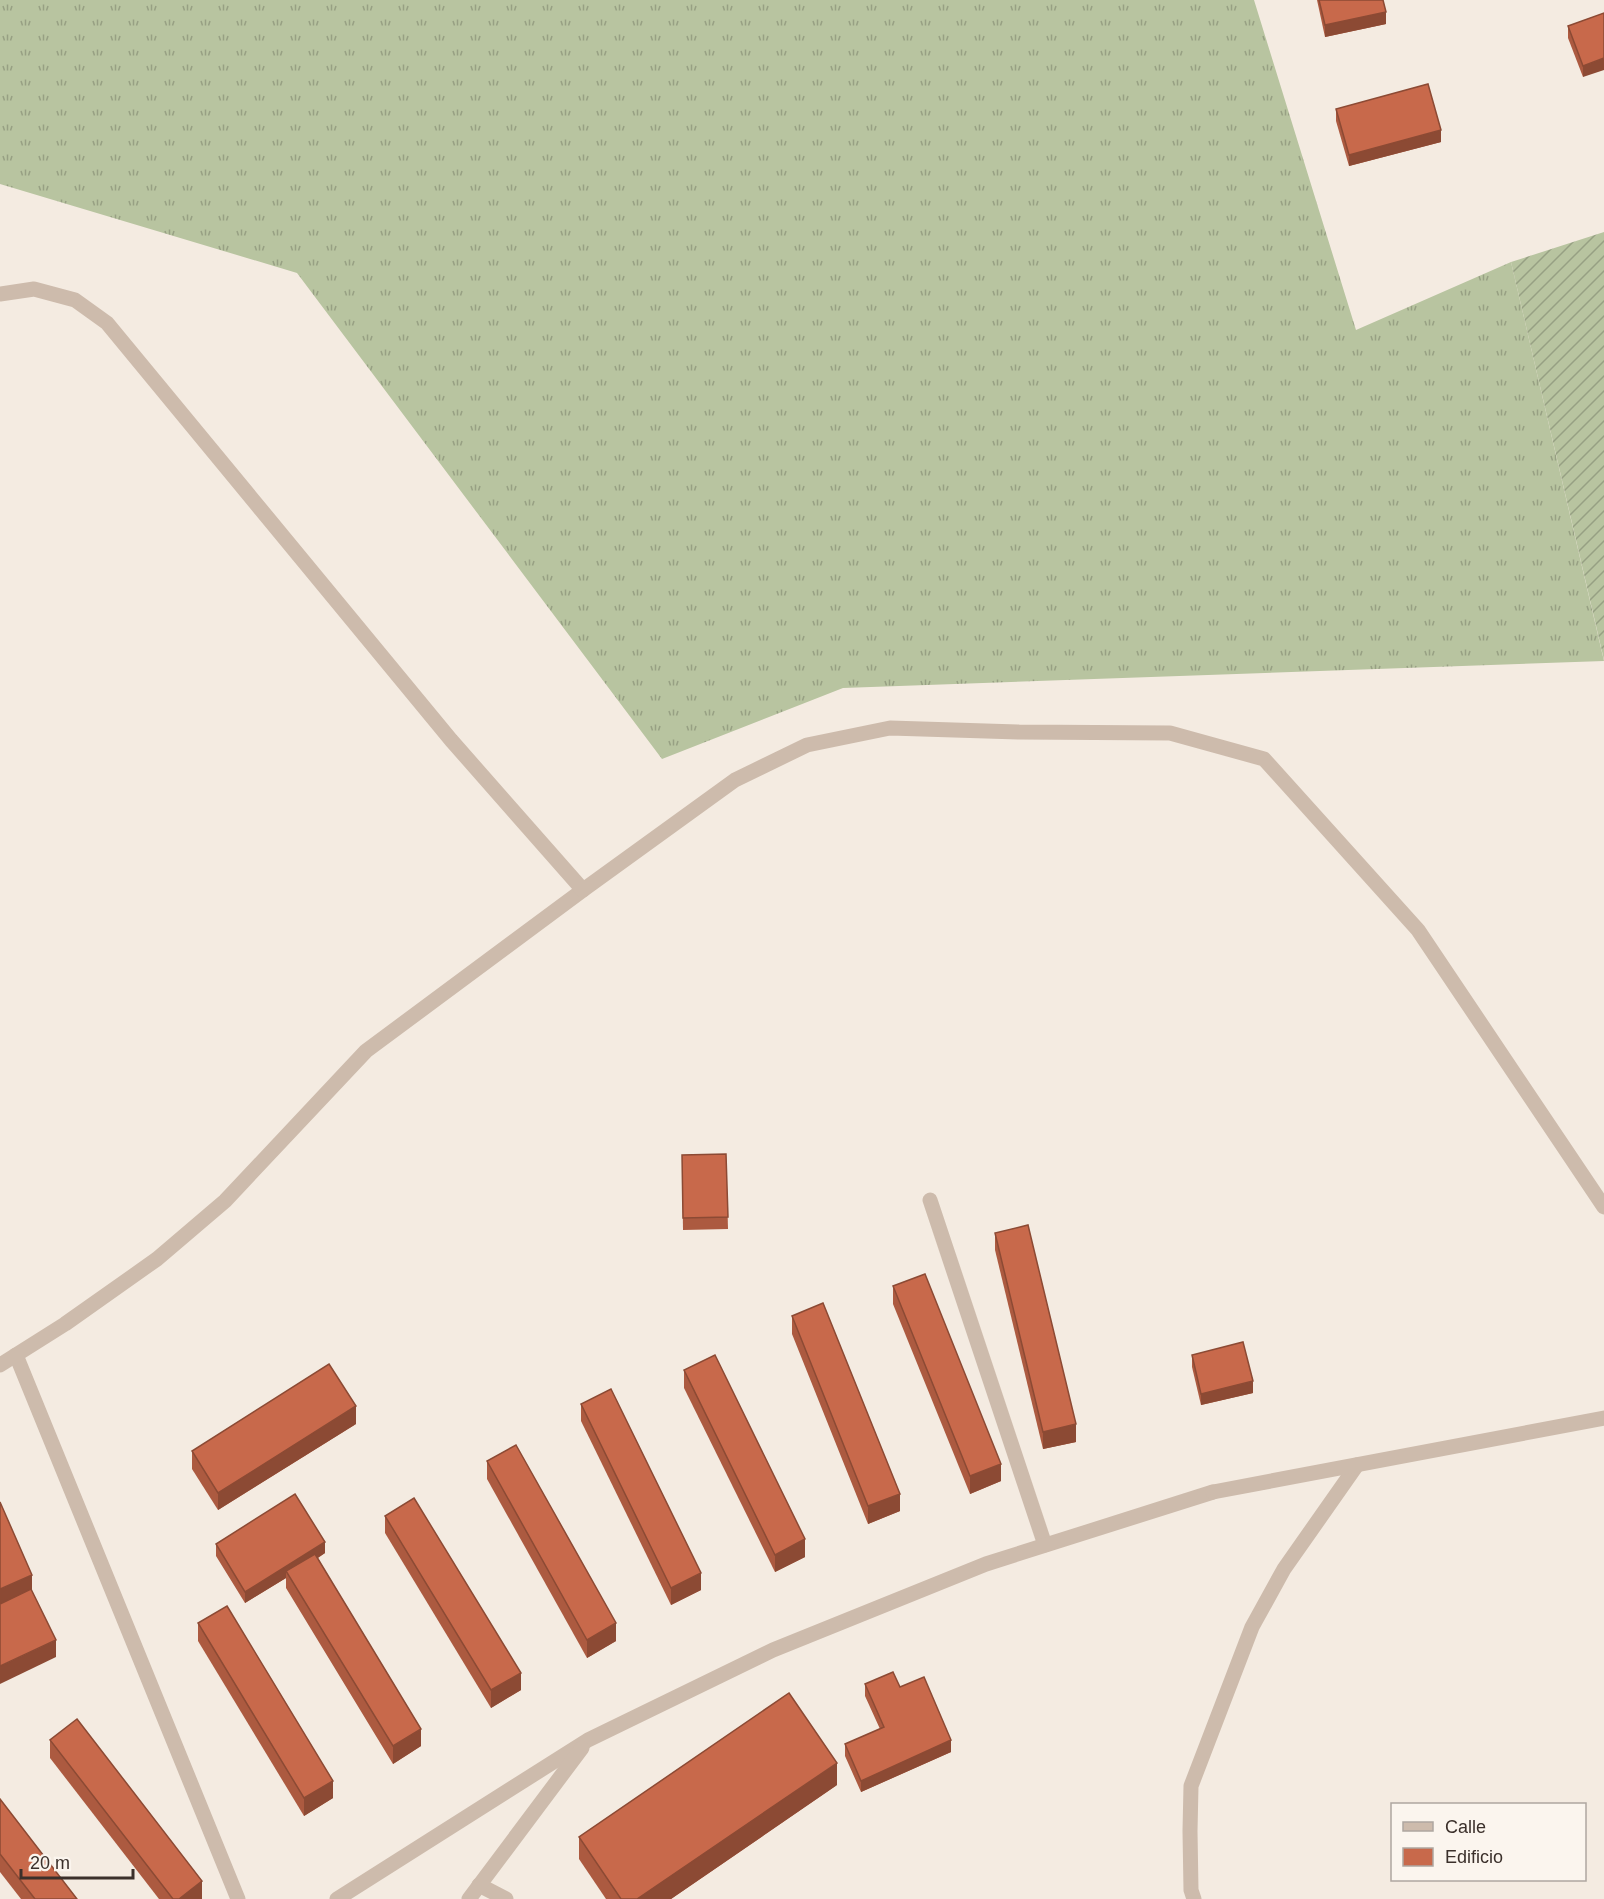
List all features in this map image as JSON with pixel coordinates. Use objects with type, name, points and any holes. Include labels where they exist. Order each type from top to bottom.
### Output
[{"type":"street","points":[[0,294],[34,289],[75,300],[107,323],[451,740],[583,890]]},
{"type":"street","points":[[0,1365],[65,1324],[157,1259],[225,1201],[366,1052],[735,780],[807,745],[890,728],[1170,733],[1264,759],[1418,930],[1604,1207]]},
{"type":"street","points":[[930,1200],[1045,1545]]},
{"type":"street","points":[[16,1355],[238,1899]]},
{"type":"street","points":[[337,1899],[588,1740],[773,1650],[986,1564],[1213,1492],[1604,1418]]},
{"type":"street","points":[[1194,1899],[1191,1890],[1191,1786],[1252,1627],[1284,1569],[1357,1465]]},
{"type":"street","points":[[469,1899],[588,1740]]},
{"type":"street","points":[[479,1885],[506,1899]]},
{"type":"green space","points":[[0,0],[1254,0],[1356,330],[1511,262],[1604,661],[843,688],[662,759],[297,273],[0,184]]},
{"type":"green space","points":[[1604,232],[1604,660],[1511,262]]},
{"type":"building","points":[[1319,0],[1383,0],[1386,12],[1325,25]]},
{"type":"building","points":[[1604,13],[1604,58],[1583,66],[1568,26]]},
{"type":"building","points":[[1428,84],[1441,130],[1349,155],[1336,109]]},
{"type":"building","points":[[726,1154],[728,1217],[683,1218],[682,1155]]},
{"type":"building","points":[[1028,1225],[1076,1424],[1043,1432],[995,1233]]},
{"type":"building","points":[[925,1274],[1001,1464],[970,1476],[893,1286]]},
{"type":"building","points":[[823,1303],[900,1494],[868,1506],[792,1316]]},
{"type":"building","points":[[1243,1342],[1253,1381],[1201,1394],[1192,1355]]},
{"type":"building","points":[[715,1355],[805,1539],[775,1555],[684,1370]]},
{"type":"building","points":[[329,1364],[356,1406],[218,1493],[192,1451]]},
{"type":"building","points":[[611,1389],[701,1573],[671,1588],[581,1404]]},
{"type":"building","points":[[516,1445],[616,1623],[587,1640],[487,1461]]},
{"type":"building","points":[[295,1494],[325,1542],[245,1592],[216,1544]]},
{"type":"building","points":[[414,1498],[521,1673],[491,1690],[385,1516]]},
{"type":"building","points":[[0,1502],[32,1575],[0,1589]]},
{"type":"building","points":[[315,1554],[421,1729],[393,1746],[286,1571]]},
{"type":"building","points":[[31,1589],[56,1640],[0,1666],[0,1604]]},
{"type":"building","points":[[227,1606],[333,1781],[304,1798],[198,1623]]},
{"type":"building","points":[[893,1672],[900,1687],[924,1677],[951,1740],[861,1781],[845,1744],[884,1727],[865,1684]]},
{"type":"building","points":[[789,1693],[837,1763],[637,1899],[621,1899],[579,1837]]},
{"type":"building","points":[[77,1719],[202,1881],[179,1899],[173,1899],[50,1740]]},
{"type":"building","points":[[0,1799],[77,1899],[35,1899],[0,1854]]}]
